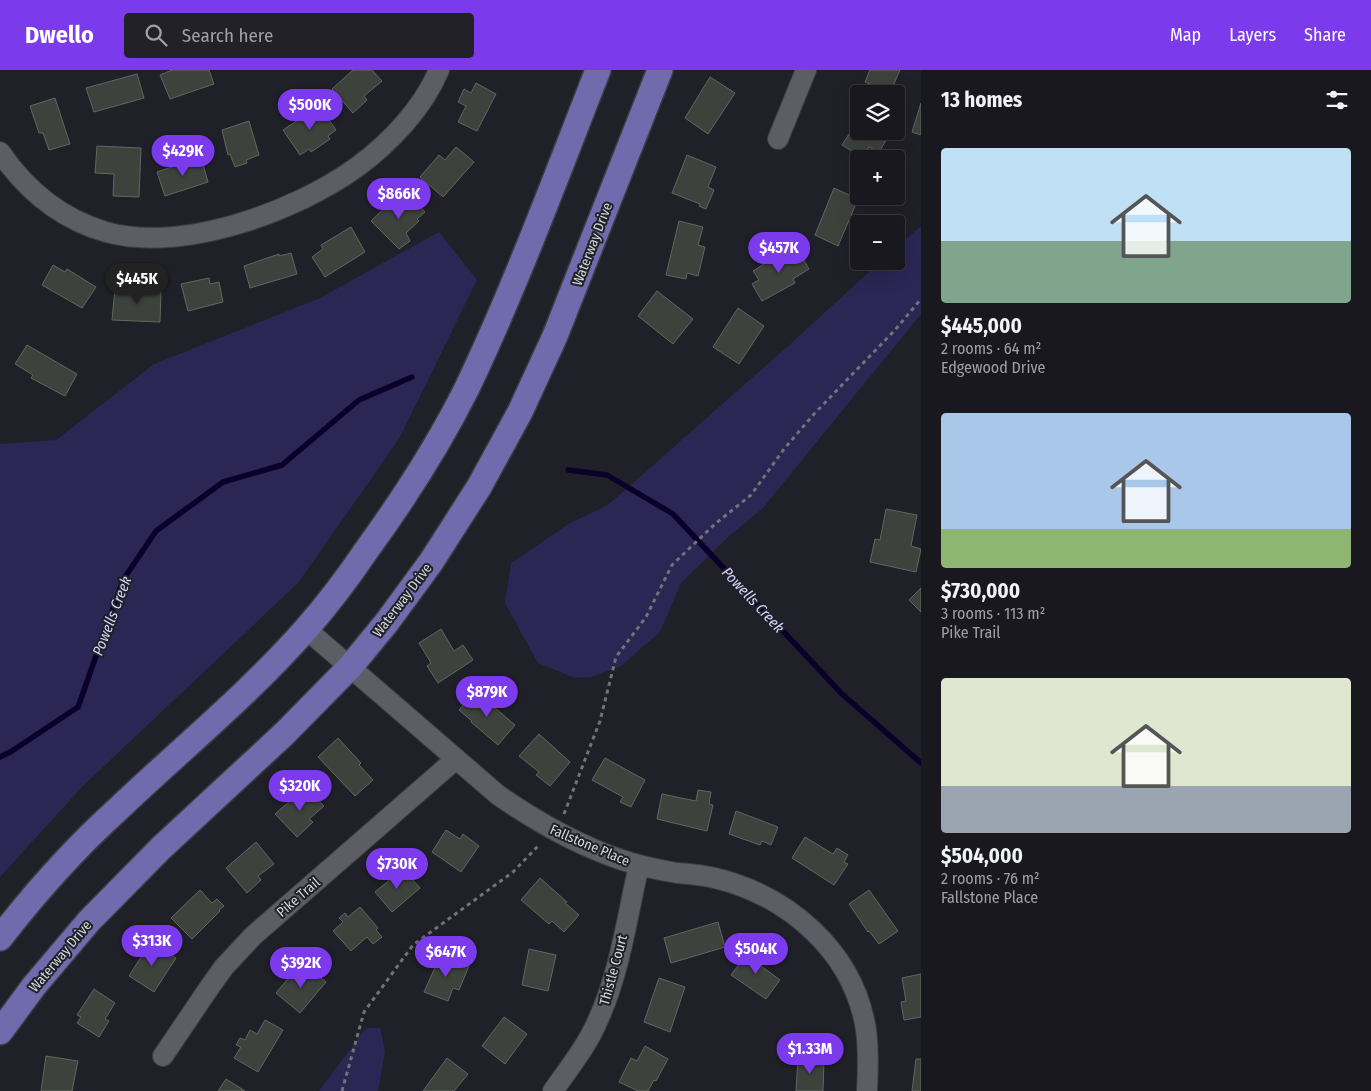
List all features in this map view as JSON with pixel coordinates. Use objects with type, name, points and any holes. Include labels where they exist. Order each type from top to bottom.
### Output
[{"type":"main road","points":[[0,938],[79,848],[114,812],[242,696],[306,629],[334,596],[388,521],[428,459],[492,334],[598,70]]},
{"type":"main road","name":"Waterway Drive","points":[[0,1032],[34,986],[89,920],[161,848],[284,734],[350,667],[387,622],[431,562],[479,487],[520,412],[555,336],[660,70]]},
{"type":"street","points":[[0,152],[18,176],[44,201],[79,223],[108,232],[137,237],[167,238],[191,235],[240,223],[282,208],[323,188],[356,168],[384,145],[409,118],[434,83],[439,70]]},
{"type":"street","points":[[778,139],[806,70]]},
{"type":"street","name":"Fallstone Place","points":[[306,629],[498,795],[532,819],[568,839],[620,860],[639,865],[713,877],[743,886],[770,898],[796,915],[833,952],[848,976],[860,1002],[866,1030],[869,1059],[867,1091]]},
{"type":"street","name":"Pike Trail","points":[[163,1056],[214,981],[253,936],[456,759]]},
{"type":"street","name":"Thistle Court","points":[[553,1091],[580,1053],[598,1022],[611,989],[639,865]]},
{"type":"path","points":[[342,1091],[364,1012],[413,945],[513,872],[553,830],[562,817],[600,721],[616,657],[646,616],[672,565],[714,524],[751,495],[784,449],[814,414],[895,330],[921,299]]},
{"type":"shaded area","points":[[921,226],[921,314],[763,508],[726,539],[681,583],[660,632],[621,666],[591,677],[575,678],[538,663],[505,603],[511,563],[570,523],[608,505],[871,270],[905,270],[905,240]]},
{"type":"shaded area","points":[[439,232],[477,280],[399,439],[298,583],[83,786],[0,877],[0,444],[56,440],[154,364],[320,298]]},
{"type":"shaded area","points":[[366,1028],[380,1028],[385,1051],[378,1091],[319,1091]]},
{"type":"building","points":[[172,70],[209,70],[214,84],[170,99],[160,75]]},
{"type":"building","points":[[353,70],[372,70],[382,81],[364,96],[367,100],[353,113],[332,89]]},
{"type":"building","points":[[870,70],[900,70],[893,85],[872,85],[865,82]]},
{"type":"building","points":[[137,74],[144,98],[94,112],[86,88]]},
{"type":"building","points":[[710,77],[735,93],[708,134],[685,118]]},
{"type":"building","points":[[476,83],[496,94],[477,131],[458,122],[466,106],[458,102],[464,89],[471,93]]},
{"type":"building","points":[[55,98],[70,144],[49,150],[43,133],[39,133],[30,106]]},
{"type":"building","points":[[921,103],[921,135],[912,132]]},
{"type":"building","points":[[319,106],[336,130],[328,136],[330,139],[311,152],[309,149],[300,155],[283,130]]},
{"type":"building","points":[[249,121],[259,155],[246,160],[247,163],[235,167],[230,154],[228,155],[222,130]]},
{"type":"building","points":[[850,132],[850,140],[886,140],[880,150],[869,147],[867,150],[850,150],[842,145]]},
{"type":"building","points":[[97,146],[141,148],[139,197],[113,196],[114,174],[95,173]]},
{"type":"building","points":[[456,147],[474,162],[443,197],[420,177],[439,155],[445,160]]},
{"type":"building","points":[[687,155],[716,167],[708,187],[714,190],[706,209],[699,206],[700,204],[672,193]]},
{"type":"building","points":[[201,157],[208,182],[165,196],[157,172]]},
{"type":"building","points":[[834,188],[850,195],[850,205],[855,205],[838,246],[815,235]]},
{"type":"building","points":[[410,195],[425,212],[417,219],[419,221],[406,233],[410,241],[399,249],[371,221],[395,198],[401,204]]},
{"type":"building","points":[[679,221],[703,227],[698,245],[705,247],[698,276],[687,273],[686,279],[666,275]]},
{"type":"building","points":[[351,227],[365,252],[325,277],[312,257],[323,249],[321,245]]},
{"type":"building","points":[[798,250],[809,269],[793,279],[795,283],[762,301],[752,284],[759,280],[753,271],[780,254],[783,259]]},
{"type":"building","points":[[291,253],[297,274],[250,288],[244,266],[279,254],[279,256]]},
{"type":"building","points":[[53,265],[65,272],[67,269],[96,287],[82,308],[42,285]]},
{"type":"building","points":[[209,278],[210,284],[219,282],[223,302],[188,311],[181,284]]},
{"type":"building","points":[[115,288],[161,291],[160,322],[112,320]]},
{"type":"building","points":[[657,291],[693,319],[673,344],[638,316]]},
{"type":"building","points":[[738,308],[764,326],[739,364],[713,347]]},
{"type":"building","points":[[27,345],[77,374],[65,396],[31,378],[33,375],[15,364]]},
{"type":"building","points":[[886,509],[917,515],[911,546],[921,549],[916,572],[870,562],[875,539],[880,540]]},
{"type":"building","points":[[921,588],[921,612],[909,600]]},
{"type":"building","points":[[441,629],[454,651],[463,645],[473,660],[438,683],[427,666],[431,663],[419,643]]},
{"type":"building","points":[[475,691],[515,725],[498,745],[459,710]]},
{"type":"building","points":[[539,734],[570,762],[550,786],[536,775],[539,772],[519,756]]},
{"type":"building","points":[[338,738],[361,763],[359,765],[373,780],[355,796],[318,757]]},
{"type":"building","points":[[605,758],[645,780],[631,807],[620,802],[623,797],[592,780]]},
{"type":"building","points":[[306,787],[324,806],[309,819],[313,822],[297,837],[275,814]]},
{"type":"building","points":[[698,790],[711,792],[709,804],[713,805],[707,831],[657,819],[662,794],[696,801]]},
{"type":"building","points":[[736,811],[778,827],[771,845],[762,841],[760,845],[729,834]]},
{"type":"building","points":[[446,830],[460,839],[463,834],[479,846],[461,872],[432,852]]},
{"type":"building","points":[[805,837],[833,854],[837,848],[848,855],[844,862],[848,864],[834,885],[792,858]]},
{"type":"building","points":[[256,842],[274,864],[258,876],[261,880],[247,893],[226,868]]},
{"type":"building","points":[[403,869],[420,888],[392,912],[375,892]]},
{"type":"building","points":[[540,878],[579,915],[564,932],[552,921],[549,924],[521,900]]},
{"type":"building","points":[[200,890],[212,903],[217,899],[224,906],[192,939],[171,918]]},
{"type":"building","points":[[869,890],[898,931],[879,944],[868,932],[849,904]]},
{"type":"building","points":[[360,907],[378,928],[376,930],[382,937],[373,944],[367,937],[351,951],[333,931],[343,922],[339,918],[345,913],[348,917]]},
{"type":"building","points":[[718,922],[725,947],[671,963],[664,938]]},
{"type":"building","points":[[150,943],[176,958],[154,992],[129,976]]},
{"type":"building","points":[[529,949],[556,955],[548,991],[522,985]]},
{"type":"building","points":[[750,950],[765,960],[761,966],[780,980],[766,999],[731,975]]},
{"type":"building","points":[[441,954],[469,966],[459,990],[453,988],[448,1001],[424,992]]},
{"type":"building","points":[[306,966],[326,982],[300,1013],[276,993],[292,974],[296,978]]},
{"type":"building","points":[[921,974],[921,1017],[904,1020],[901,1002],[906,1001],[902,978]]},
{"type":"building","points":[[659,978],[685,987],[670,1032],[644,1022]]},
{"type":"building","points":[[94,989],[115,1003],[105,1019],[109,1021],[99,1037],[77,1023],[81,1017],[77,1015]]},
{"type":"building","points":[[504,1017],[527,1034],[505,1064],[482,1046]]},
{"type":"building","points":[[265,1020],[283,1030],[258,1072],[234,1058],[241,1047],[236,1045],[240,1038],[245,1040],[250,1030],[257,1034]]},
{"type":"building","points":[[645,1046],[668,1059],[648,1091],[638,1091],[619,1082],[631,1058],[637,1061]]},
{"type":"building","points":[[46,1056],[78,1061],[72,1091],[41,1091]]},
{"type":"building","points":[[447,1058],[468,1074],[454,1091],[423,1091]]},
{"type":"building","points":[[798,1058],[824,1060],[823,1091],[796,1091]]},
{"type":"building","points":[[916,1059],[921,1059],[921,1091],[912,1091]]},
{"type":"building","points":[[226,1079],[245,1091],[218,1091]]},
{"type":"waterway","name":"Powells Creek","points":[[0,757],[78,707],[123,580],[156,531],[223,482],[282,465],[359,400],[412,377]]},
{"type":"waterway","name":"Powells Creek","points":[[568,470],[607,475],[673,514],[842,694],[921,763]]}]
